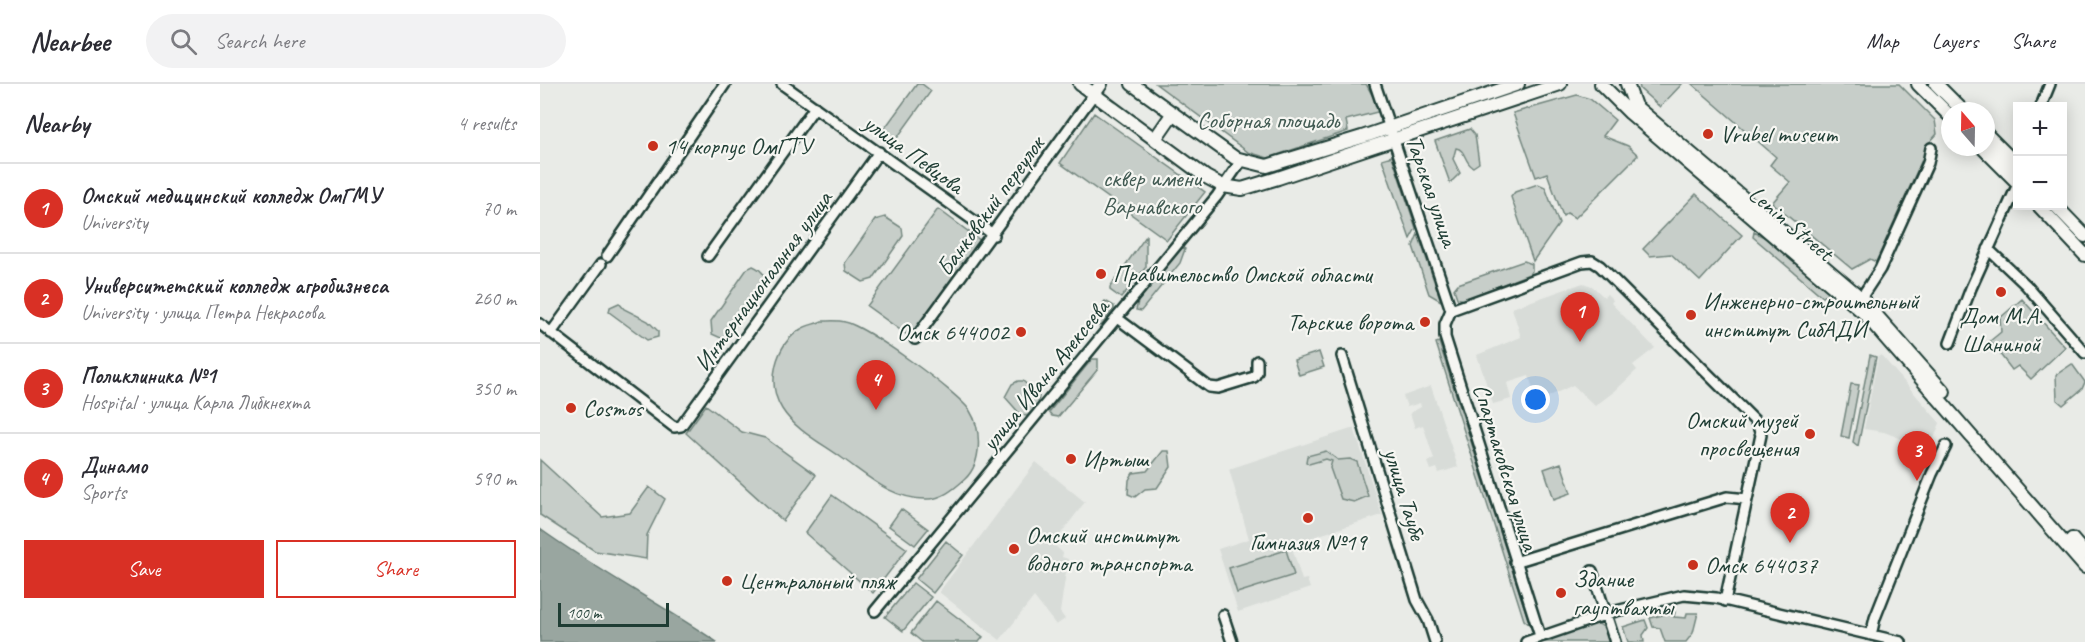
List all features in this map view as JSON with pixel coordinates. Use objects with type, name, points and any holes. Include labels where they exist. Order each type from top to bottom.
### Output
[{"type":"main road","points":[[1080,84],[1097,89],[1155,139],[1206,177],[1223,186],[1242,189],[1278,178],[1392,133],[1477,104],[1560,84]]},
{"type":"main road","points":[[1132,84],[1241,161],[1275,165],[1392,133]]},
{"type":"main road","points":[[1477,104],[1518,84]]},
{"type":"main road","name":"Lenin Street","points":[[1601,84],[1630,113],[1864,313],[2085,567]]},
{"type":"main road","name":"Lenin Street","points":[[1627,84],[1635,106],[1861,298],[2085,554]]},
{"type":"main road","points":[[1918,84],[1941,107]]},
{"type":"main road","points":[[1936,84],[1954,102]]},
{"type":"main road","points":[[1155,139],[1173,113]]},
{"type":"main road","points":[[1995,143],[2013,161]]},
{"type":"main road","points":[[1991,156],[2013,178]]},
{"type":"main road","points":[[2042,210],[2085,255]]},
{"type":"main road","points":[[2060,210],[2085,236]]},
{"type":"street","points":[[540,324],[551,333],[725,84]]},
{"type":"street","name":"улица Певцова","points":[[782,84],[795,88],[815,107],[994,235]]},
{"type":"street","name":"Тарская улица","points":[[1375,84],[1451,310]]},
{"type":"street","points":[[2043,102],[2050,84]]},
{"type":"street","name":"Банковский переулок","points":[[915,339],[994,235],[1097,89]]},
{"type":"street","points":[[708,256],[815,107]]},
{"type":"street","points":[[1861,298],[1880,268],[1928,163],[1931,148]]},
{"type":"street","name":"Интернациональная улица","points":[[551,333],[674,427],[681,426],[879,152]]},
{"type":"street","name":"улица Ивана Алексеева","points":[[875,612],[1117,318],[1241,161]]},
{"type":"street","points":[[1950,343],[2013,194]]},
{"type":"street","points":[[1988,249],[2026,285],[2085,353]]},
{"type":"street","points":[[1451,310],[1582,262],[1596,263],[1760,427],[1761,435],[1725,601]]},
{"type":"street","name":"Спартаковская улица","points":[[1451,310],[1445,324],[1445,337],[1540,636]]},
{"type":"street","points":[[1117,318],[1209,387],[1218,388],[1254,377],[1257,372],[1257,361]]},
{"type":"street","name":"улица Таубе","points":[[1342,356],[1417,600],[1428,620],[1435,642]]},
{"type":"street","points":[[1871,635],[1875,618],[1921,502],[1947,446]]},
{"type":"street","points":[[1515,562],[1727,497],[1747,499]]},
{"type":"street","points":[[1592,571],[1615,642]]},
{"type":"street","points":[[1526,642],[1656,599],[1683,595],[1725,601],[1901,642]]},
{"type":"street","points":[[1223,615],[1232,642]]},
{"type":"shaded area","points":[[1583,283],[1592,286],[1604,297],[1607,294],[1613,300],[1611,303],[1655,348],[1633,365],[1637,370],[1595,406],[1573,385],[1537,402],[1529,376],[1507,383],[1511,399],[1493,404],[1477,355],[1521,337],[1512,308]]},
{"type":"shaded area","points":[[1881,355],[1940,423],[1923,466],[1904,459],[1910,442],[1884,432],[1864,429],[1878,357]]},
{"type":"shaded area","points":[[1431,386],[1458,467],[1439,473],[1437,468],[1431,470],[1428,462],[1434,459],[1423,425],[1415,428],[1410,413],[1421,407],[1420,403],[1407,407],[1403,396]]},
{"type":"shaded area","name":"Гимназия №19","points":[[1354,428],[1382,515],[1291,544],[1302,580],[1307,579],[1310,588],[1238,612],[1218,549],[1249,539],[1229,469]]},
{"type":"shaded area","name":"Омский институт водного транспорта","points":[[1036,462],[1085,502],[1053,544],[1063,553],[1062,557],[1068,559],[1060,612],[1065,619],[1056,625],[1034,597],[1000,640],[939,592]]},
{"type":"shaded area","points":[[540,529],[584,558],[717,642],[540,642]]},
{"type":"green space","points":[[917,84],[922,84],[931,91],[892,145],[879,136]]},
{"type":"green space","name":"Соборная площадь","points":[[1156,84],[1366,84],[1381,111],[1346,120],[1348,131],[1268,158],[1248,152]]},
{"type":"green space","points":[[1639,84],[1682,84],[1660,107],[1640,89]]},
{"type":"green space","points":[[1692,84],[1899,84],[1935,120],[1937,134],[1930,142],[1876,262],[1870,259],[1852,269],[1772,203],[1790,182],[1770,165],[1776,157]]},
{"type":"green space","points":[[1577,95],[1590,99],[1615,120],[1603,136],[1628,146],[1638,155],[1575,218],[1567,213],[1563,216],[1547,173],[1536,177],[1513,113]]},
{"type":"green space","name":"сквер имени Варнавского","points":[[1094,113],[1205,192],[1167,240],[1060,163]]},
{"type":"green space","points":[[1470,129],[1475,135],[1479,163],[1473,167],[1462,151],[1456,148],[1453,159],[1460,173],[1450,183],[1435,141]]},
{"type":"green space","points":[[1392,156],[1416,228],[1410,239],[1382,159]]},
{"type":"green space","points":[[1538,184],[1545,187],[1559,224],[1533,261],[1511,197],[1515,192]]},
{"type":"green space","points":[[1696,194],[1742,235],[1700,281],[1671,254],[1650,256],[1643,249]]},
{"type":"green space","points":[[938,209],[981,241],[910,337],[867,306]]},
{"type":"green space","points":[[885,217],[902,228],[903,236],[873,279],[863,282],[846,271],[845,263],[875,220]]},
{"type":"green space","points":[[1754,232],[1768,239],[1832,292],[1823,297],[1753,237]]},
{"type":"green space","points":[[1418,234],[1441,301],[1429,294],[1413,246]]},
{"type":"green space","points":[[1146,236],[1146,267],[1121,298],[1110,290],[1110,287]]},
{"type":"green space","points":[[1180,246],[1185,249],[1180,263],[1141,311],[1136,310],[1139,297]]},
{"type":"green space","points":[[1524,261],[1532,264],[1532,271],[1529,274],[1463,300],[1457,298],[1454,289],[1458,284]]},
{"type":"green space","points":[[753,266],[763,274],[763,288],[728,335],[723,339],[712,334],[711,321],[747,269]]},
{"type":"green space","points":[[2022,299],[2065,347],[2031,379],[2018,366],[2012,370],[1990,341],[2001,332],[2000,318]]},
{"type":"green space","points":[[1105,301],[1114,306],[1114,309],[1101,326],[1089,325],[1088,322]]},
{"type":"green space","points":[[619,303],[624,309],[648,321],[658,331],[658,337],[647,340],[609,312],[610,307]]},
{"type":"green space","points":[[822,321],[845,322],[872,335],[931,376],[962,402],[974,419],[978,437],[975,464],[965,479],[947,493],[932,499],[902,495],[881,486],[794,424],[777,399],[774,376],[776,365],[779,354],[792,336],[803,328]]},
{"type":"green space","points":[[1439,342],[1530,625],[1524,620],[1436,343]]},
{"type":"green space","points":[[1319,352],[1324,367],[1299,375],[1294,360]]},
{"type":"green space","points":[[1870,355],[1876,357],[1858,446],[1853,442]]},
{"type":"green space","points":[[1092,359],[1098,359],[1098,369],[1058,417],[1052,416],[1049,412]]},
{"type":"green space","points":[[2072,364],[2085,382],[2082,389],[2063,405],[2057,400],[2056,375]]},
{"type":"green space","points":[[1023,381],[1039,396],[1038,406],[1027,416],[1021,415],[1005,397],[1012,384]]},
{"type":"green space","points":[[1851,384],[1859,385],[1849,438],[1841,436]]},
{"type":"green space","points":[[706,405],[742,432],[765,438],[816,475],[783,521],[686,433]]},
{"type":"green space","points":[[1163,451],[1169,451],[1171,467],[1157,488],[1145,489],[1135,497],[1128,494],[1129,480],[1133,473],[1147,471]]},
{"type":"green space","points":[[1326,451],[1338,460],[1350,459],[1357,462],[1368,496],[1354,502],[1341,499],[1330,468],[1332,461],[1326,459],[1309,464],[1306,462],[1307,456]]},
{"type":"green space","points":[[540,460],[602,517],[630,513],[649,487],[665,499],[647,535],[646,559],[595,551],[540,515]]},
{"type":"green space","points":[[1561,463],[1571,493],[1554,499],[1544,469]]},
{"type":"green space","points":[[832,495],[907,549],[873,593],[805,533]]},
{"type":"green space","points":[[901,509],[928,529],[915,545],[889,526]]},
{"type":"green space","points":[[946,541],[963,555],[933,593],[916,579]]},
{"type":"green space","points":[[1286,550],[1294,575],[1237,593],[1229,568]]},
{"type":"green space","points":[[913,583],[931,597],[903,631],[885,617]]},
{"type":"green space","points":[[936,601],[983,637],[979,642],[922,642],[911,633]]},
{"type":"green space","points":[[1675,612],[1674,617],[1686,618],[1687,613],[1698,613],[1693,633],[1686,642],[1665,642],[1660,628],[1653,627],[1650,618]]},
{"type":"green space","points":[[1645,620],[1648,628],[1643,635],[1644,642],[1628,642],[1623,627]]},
{"type":"green space","points":[[1597,623],[1606,629],[1610,642],[1539,642]]},
{"type":"place","name":"Vrubel museum","points":[[1708,134]]},
{"type":"place","name":"14 корпус ОмГТУ","points":[[653,146]]},
{"type":"place","name":"Правительство Омской области","points":[[1101,274]]},
{"type":"place","name":"Дом М.А. Шаниной","points":[[2001,292]]},
{"type":"place","name":"Инженерно-строительный институт СибАДИ","points":[[1691,315]]},
{"type":"place","name":"Тарские ворота","points":[[1425,322]]},
{"type":"place","name":"Омск 644002","points":[[1021,332]]},
{"type":"place","name":"Омский медицинский колледж ОмГМУ","points":[[1580,342]]},
{"type":"place","name":"Cosmos","points":[[571,408]]},
{"type":"place","name":"Динамо","points":[[876,410]]},
{"type":"place","name":"Омский музей просвещения","points":[[1810,434]]},
{"type":"place","name":"Иртыш","points":[[1071,459]]},
{"type":"place","name":"Поликлиника №1","points":[[1917,481]]},
{"type":"place","name":"Гимназия №19","points":[[1308,518]]},
{"type":"place","name":"Университетский колледж агробизнеса","points":[[1790,543]]},
{"type":"place","name":"Омский институт водного транспорта","points":[[1014,549]]},
{"type":"place","name":"Омск 644037","points":[[1693,565]]},
{"type":"place","name":"Центральный пляж","points":[[727,581]]},
{"type":"place","name":"Здание гауптвахты","points":[[1561,593]]}]
